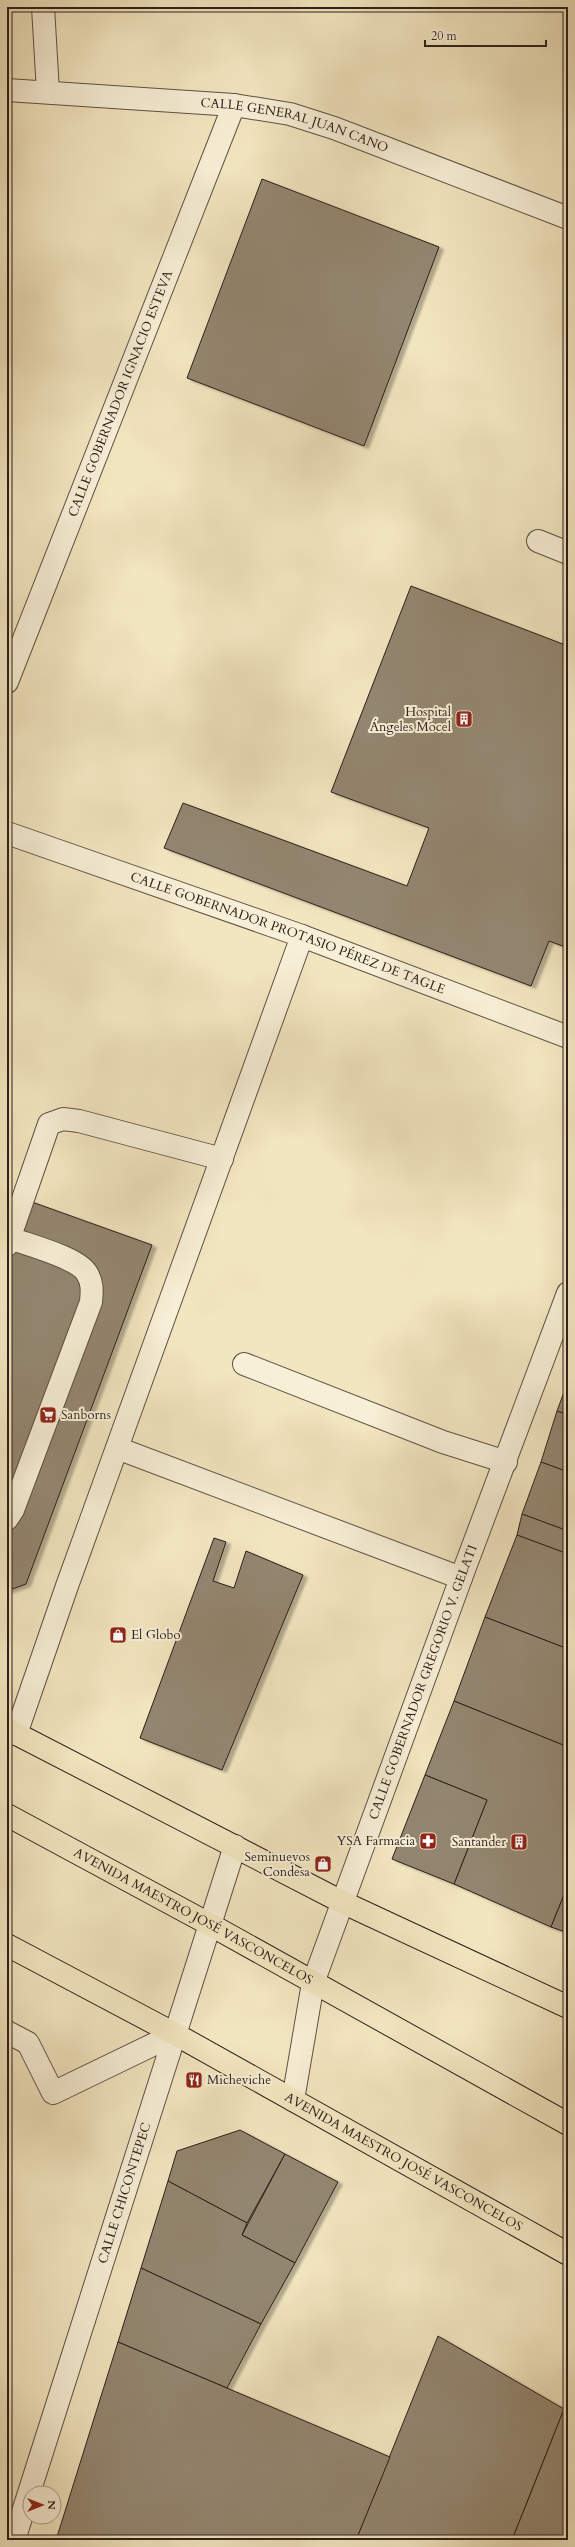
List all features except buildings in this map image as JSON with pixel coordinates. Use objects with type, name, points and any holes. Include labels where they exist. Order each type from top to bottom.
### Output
[{"type":"main road","points":[[11,1732],[342,1902],[568,2007]]},
{"type":"main road","name":"AVENIDA MAESTRO JOSÉ VASCONCELOS","points":[[7,1815],[209,1924],[568,2124]]},
{"type":"main road","name":"AVENIDA MAESTRO JOSÉ VASCONCELOS","points":[[7,1945],[175,2034],[568,2254]]},
{"type":"street","points":[[44,7],[48,92]]},
{"type":"street","name":"CALLE GENERAL JUAN CANO","points":[[7,90],[234,105],[290,114],[327,126],[568,218]]},
{"type":"street","name":"CALLE GOBERNADOR IGNACIO ESTEVA","points":[[7,682],[234,105]]},
{"type":"street","points":[[538,541],[568,553]]},
{"type":"street","name":"CALLE GOBERNADOR PROTASIO PÉREZ DE TAGLE","points":[[7,833],[302,936],[568,1037]]},
{"type":"street","points":[[11,1732],[117,1448],[302,936]]},
{"type":"street","points":[[7,1519],[13,1510],[91,1302],[93,1286],[86,1271],[74,1262],[8,1242],[48,1124],[63,1119],[147,1138],[222,1159]]},
{"type":"street","name":"CALLE GOBERNADOR GREGORIO V. GELATI","points":[[293,2100],[313,1983],[461,1578],[506,1462],[568,1293]]},
{"type":"street","points":[[244,1364],[443,1442],[506,1462]]},
{"type":"street","points":[[117,1448],[461,1578]]},
{"type":"street","name":"CALLE CHICONTEPEC","points":[[14,2540],[235,1846]]},
{"type":"street","points":[[7,2032],[28,2043],[53,2093],[175,2034]]},
{"type":"place","name":"Hospital Ángeles Mocel","points":[[464,719]]},
{"type":"place","name":"Sanborns","points":[[48,1415]]},
{"type":"place","name":"El Globo","points":[[118,1635]]},
{"type":"place","name":"YSA Farmacia","points":[[428,1841]]},
{"type":"place","name":"Santander","points":[[519,1842]]},
{"type":"place","name":"Seminuevos Condesa","points":[[323,1864]]},
{"type":"place","name":"Micheviche","points":[[194,2080]]}]
